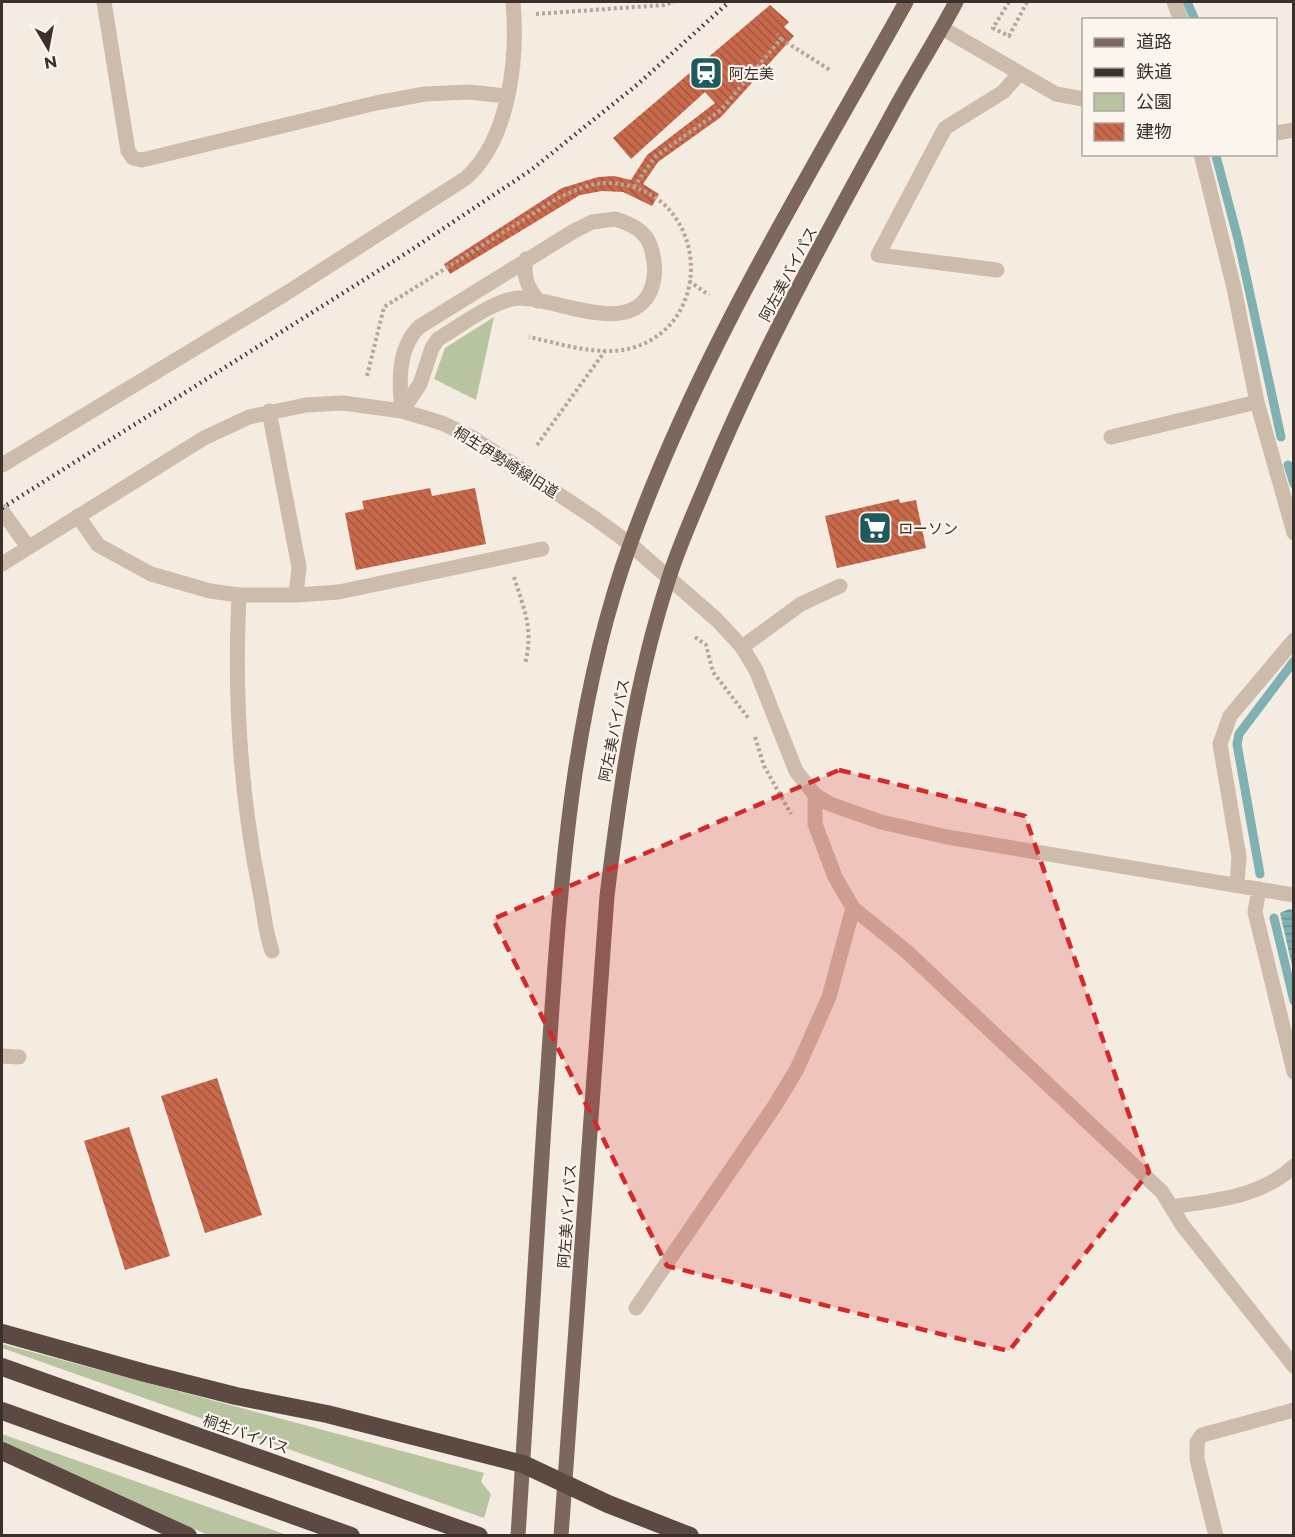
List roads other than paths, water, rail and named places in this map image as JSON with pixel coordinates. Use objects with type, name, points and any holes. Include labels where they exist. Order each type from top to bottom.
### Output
[{"type":"highway","points":[[2,1333],[156,1376],[338,1416],[523,1464],[690,1536]]},
{"type":"highway","name":"桐生バイパス","points":[[2,1367],[479,1536]]},
{"type":"highway","points":[[2,1411],[351,1536]]},
{"type":"highway","points":[[2,1451],[188,1536]]},
{"type":"main road","name":"阿左美バイパス","points":[[518,1536],[561,881],[581,733],[602,640],[630,544],[695,387],[740,300],[906,2]]},
{"type":"main road","name":"阿左美バイパス","points":[[561,1536],[607,896],[620,794],[634,711],[669,579],[747,392],[889,119],[956,2]]},
{"type":"street","points":[[104,2],[128,151],[133,158],[142,160],[343,111],[425,94],[469,92],[506,96]]},
{"type":"street","points":[[1174,2],[1180,18]]},
{"type":"street","points":[[2,465],[285,294],[466,178],[487,155],[496,136],[512,62],[514,8]]},
{"type":"street","points":[[942,28],[1056,94],[1082,99]]},
{"type":"street","points":[[997,270],[878,255],[945,128],[1003,92],[1019,74]]},
{"type":"street","points":[[1277,133],[1293,130]]},
{"type":"street","points":[[1201,156],[1234,288],[1257,402],[1293,532]]},
{"type":"street","points":[[615,219],[628,222],[648,240],[656,271],[652,287],[645,300],[634,309],[609,315],[520,298],[505,300],[438,339],[432,348],[420,384],[402,411],[398,379],[412,334],[526,259],[592,222],[615,219]]},
{"type":"street","points":[[526,259],[524,273],[528,287],[538,301]]},
{"type":"street","points":[[1111,437],[1257,402]]},
{"type":"street","name":"桐生伊勢崎線旧道","points":[[2,564],[204,438],[249,417],[269,411],[343,404],[402,411],[442,423],[473,438],[630,544],[717,620],[742,647],[766,692],[796,771],[815,795]]},
{"type":"street","points":[[269,411],[299,567],[296,596]]},
{"type":"street","points":[[2,511],[28,547]]},
{"type":"street","points":[[78,516],[98,545],[152,574],[210,591],[239,595],[296,596],[339,592],[542,549]]},
{"type":"street","points":[[742,647],[801,604],[840,586]]},
{"type":"street","points":[[239,595],[237,708],[239,747],[254,865],[272,951]]},
{"type":"street","points":[[1237,885],[1239,857],[1220,744],[1223,729],[1230,716],[1293,640]]},
{"type":"street","points":[[1293,895],[947,837],[858,815],[830,804],[815,795],[814,824],[831,869],[853,908],[906,951],[1162,1192],[1183,1226],[1293,1366]]},
{"type":"street","points":[[1259,889],[1255,912],[1293,1072]]},
{"type":"street","points":[[636,1308],[774,1107],[797,1069],[829,998],[853,908]]},
{"type":"street","points":[[2,1056],[19,1057]]},
{"type":"street","points":[[1172,1207],[1241,1196],[1272,1183],[1293,1166]]},
{"type":"street","points":[[1216,1536],[1197,1459],[1197,1442],[1202,1435],[1293,1410]]},
{"type":"water","points":[[1289,909],[1293,910],[1293,970],[1280,913]]},
{"type":"waterway","points":[[1187,2],[1194,18]]},
{"type":"waterway","points":[[1216,156],[1238,239],[1281,437]]},
{"type":"waterway","points":[[1288,465],[1294,484]]},
{"type":"waterway","points":[[1260,874],[1237,744],[1239,734],[1294,661]]},
{"type":"waterway","points":[[1274,918],[1294,1001]]},
{"type":"railway","points":[[2,508],[408,252],[531,170],[638,84],[729,2]]},
{"type":"place","name":"阿左美","points":[[706,73]]},
{"type":"place","name":"ローソン","points":[[875,528]]}]
